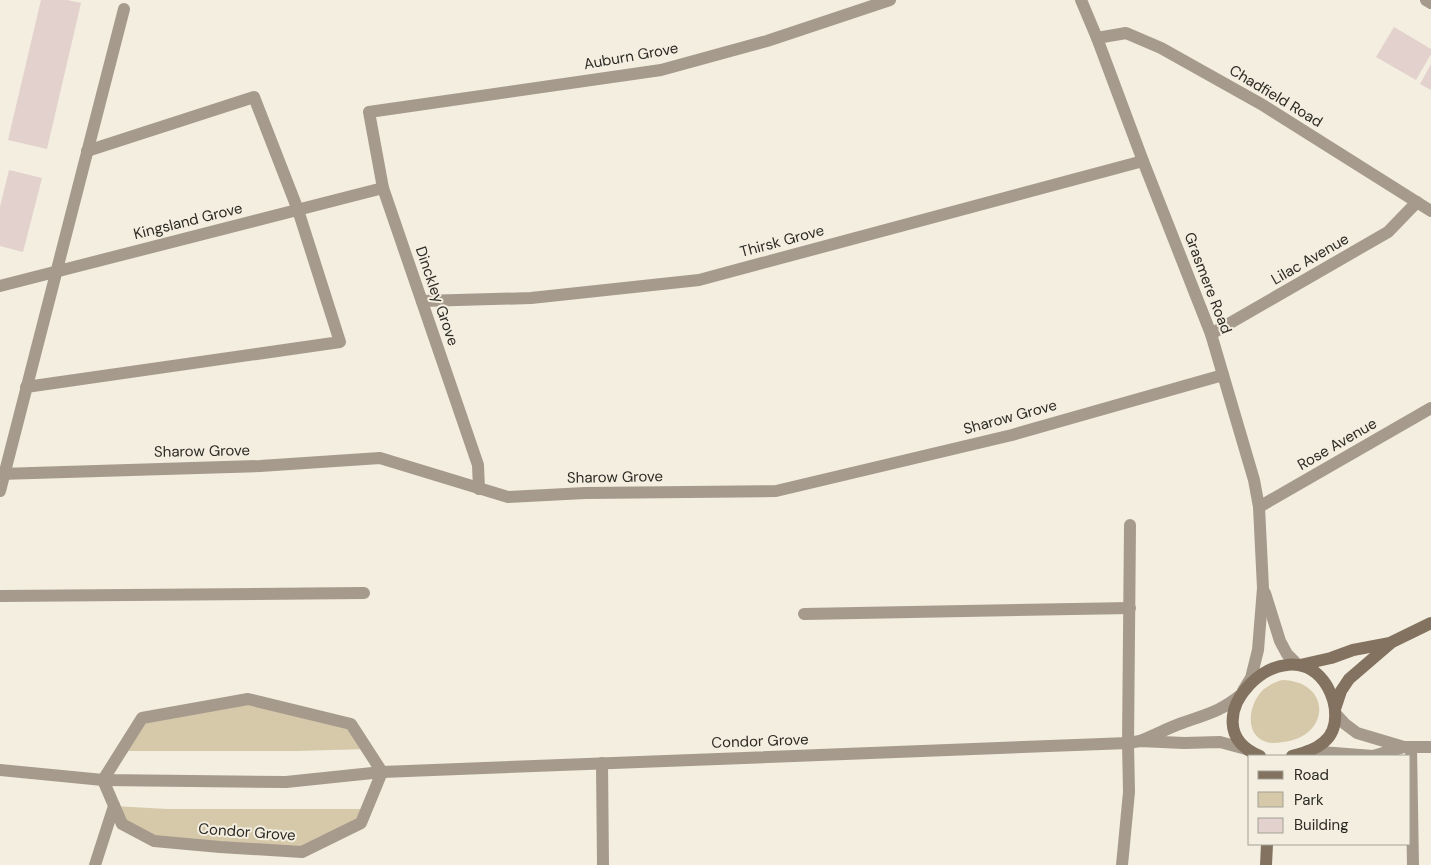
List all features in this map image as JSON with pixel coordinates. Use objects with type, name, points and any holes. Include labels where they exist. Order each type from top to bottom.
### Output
[{"type":"main road","points":[[1252,753],[1239,742],[1234,732],[1233,722],[1235,710],[1242,693],[1259,676],[1279,666],[1299,665],[1331,658],[1353,650],[1392,642],[1431,623]]},
{"type":"main road","points":[[1301,754],[1324,742],[1330,735],[1334,727],[1335,711],[1341,690],[1349,679],[1392,642]]},
{"type":"main road","points":[[1299,665],[1311,671],[1327,685],[1335,711]]},
{"type":"main road","points":[[1266,865],[1267,845]]},
{"type":"street","name":"Auburn Grove","points":[[369,112],[661,70],[768,41],[890,0]]},
{"type":"street","name":"Grasmere Road","points":[[1081,0],[1211,334],[1254,480],[1259,507],[1263,588],[1258,650],[1250,678],[1242,693]]},
{"type":"street","points":[[1426,0],[1431,3]]},
{"type":"street","points":[[0,491],[2,474],[124,9]]},
{"type":"street","name":"Chadfield Road","points":[[1097,38],[1126,32],[1161,48],[1260,104],[1431,211]]},
{"type":"street","points":[[26,387],[340,342],[298,210],[254,97],[87,151]]},
{"type":"street","name":"Dinckley Grove","points":[[369,112],[384,188],[478,465],[479,489]]},
{"type":"street","name":"Thirsk Grove","points":[[422,301],[531,298],[699,280],[1143,161]]},
{"type":"street","name":"Kingsland Grove","points":[[0,286],[384,188]]},
{"type":"street","name":"Lilac Avenue","points":[[1211,334],[1388,232],[1417,202]]},
{"type":"street","name":"Sharow Grove","points":[[2,474],[260,466],[380,458],[508,497],[584,493],[776,491],[1012,435],[1223,375]]},
{"type":"street","name":"Rose Avenue","points":[[1259,507],[1431,408]]},
{"type":"street","points":[[1122,865],[1134,742],[1130,608],[1130,525]]},
{"type":"street","name":"Grasmere Road","points":[[1263,588],[1280,641],[1287,654],[1299,665]]},
{"type":"street","points":[[0,596],[364,593]]},
{"type":"street","points":[[804,614],[1130,608]]},
{"type":"street","name":"Condor Grove","points":[[1134,742],[1219,710],[1231,703],[1242,693]]},
{"type":"street","points":[[103,780],[142,718],[248,699],[351,724],[382,772]]},
{"type":"street","points":[[1335,711],[1345,724],[1357,733],[1408,747]]},
{"type":"street","name":"Condor Grove","points":[[0,770],[103,780],[286,782],[382,772],[1134,742],[1220,742],[1252,753]]},
{"type":"street","points":[[1408,747],[1408,755]]},
{"type":"street","points":[[1377,755],[1408,747],[1431,747]]},
{"type":"street","points":[[1301,754],[1337,755]]},
{"type":"street","points":[[602,763],[603,865]]},
{"type":"street","name":"Condor Grove","points":[[103,780],[122,824],[154,841],[302,852],[361,823],[382,772]]},
{"type":"street","points":[[95,865],[114,806]]},
{"type":"street","points":[[1411,818],[1413,865]]},
{"type":"green space","points":[[1282,680],[1298,683],[1310,689],[1317,699],[1319,710],[1317,720],[1310,730],[1299,738],[1269,743],[1257,737],[1253,731],[1251,724],[1252,708],[1259,694],[1264,689]]},
{"type":"green space","points":[[248,699],[351,724],[368,749],[121,751],[142,718]]},
{"type":"green space","points":[[114,806],[167,809],[367,809],[361,823],[302,852],[154,841],[122,824]]},
{"type":"building","points":[[41,0],[67,0],[81,3],[47,149],[8,140]]},
{"type":"building","points":[[1394,27],[1431,49],[1431,54],[1416,80],[1376,57]]},
{"type":"building","points":[[1431,64],[1431,90],[1420,84]]},
{"type":"building","points":[[9,170],[42,178],[23,252],[0,246],[0,207]]}]
